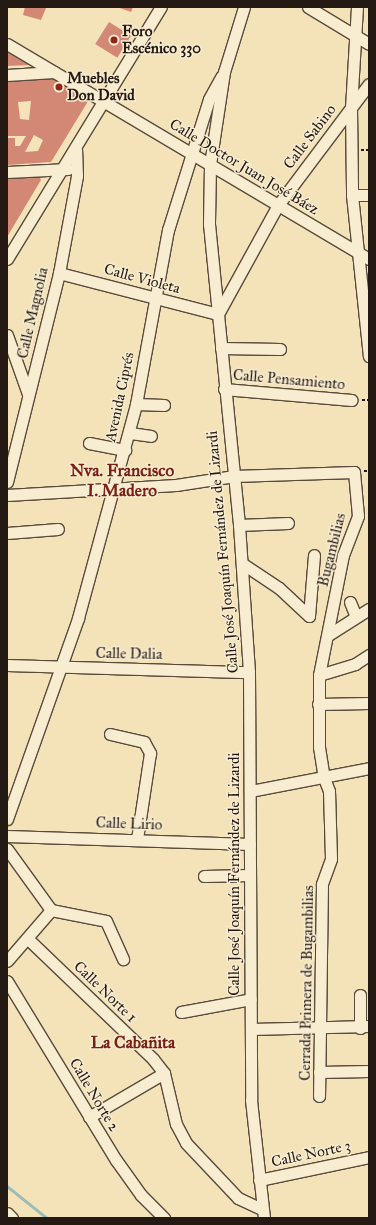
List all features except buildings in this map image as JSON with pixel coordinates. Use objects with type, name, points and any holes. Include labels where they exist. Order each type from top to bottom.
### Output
[{"type":"street","points":[[7,259],[62,169],[76,150],[103,101],[161,7]]},
{"type":"street","name":"Calle José Joaquín Fernández de Lizardi","points":[[244,7],[224,72],[210,165],[209,224],[224,389],[243,564],[249,672],[252,1029],[251,1100],[263,1213]]},
{"type":"street","points":[[308,7],[369,44]]},
{"type":"street","points":[[357,7],[351,107],[352,195],[364,256],[369,356]]},
{"type":"street","name":"Calle Doctor Juan José Báez","points":[[7,44],[364,256]]},
{"type":"street","points":[[7,75],[54,72]]},
{"type":"street","name":"Avenida Ciprés","points":[[7,818],[62,667],[114,489],[130,433],[154,298],[168,230],[209,99],[224,72]]},
{"type":"street","name":"Calle Sabino","points":[[218,314],[278,205],[369,84]]},
{"type":"street","name":"Calle Magnolia","points":[[7,482],[59,273],[77,169],[76,150]]},
{"type":"street","points":[[7,172],[77,169]]},
{"type":"street","points":[[352,195],[369,195]]},
{"type":"street","name":"Calle Violeta","points":[[59,273],[218,314]]},
{"type":"street","points":[[7,335],[28,395]]},
{"type":"street","points":[[221,348],[280,349]]},
{"type":"street","name":"Calle Pensamiento","points":[[224,389],[352,400]]},
{"type":"street","points":[[136,404],[164,405]]},
{"type":"street","points":[[130,433],[151,436]]},
{"type":"street","points":[[89,443],[125,450]]},
{"type":"street","name":"Bugambilias","points":[[234,476],[354,472],[358,516],[343,555],[319,675],[318,704]]},
{"type":"street","points":[[7,495],[176,485],[234,476]]},
{"type":"street","points":[[239,524],[288,523]]},
{"type":"street","points":[[7,533],[58,529]]},
{"type":"street","points":[[243,564],[279,588],[309,616],[314,555]]},
{"type":"street","points":[[350,602],[356,616]]},
{"type":"street","points":[[328,635],[369,609]]},
{"type":"street","points":[[319,675],[355,664],[369,655]]},
{"type":"street","name":"Calle Dalia","points":[[7,665],[249,672]]},
{"type":"street","points":[[318,704],[369,703]]},
{"type":"street","name":"Cerrada Primera de Bugambilias","points":[[318,704],[324,778],[329,791],[331,859],[322,884],[319,1096]]},
{"type":"street","points":[[110,734],[144,742],[150,753],[137,839]]},
{"type":"street","points":[[250,791],[324,778],[369,768]]},
{"type":"street","name":"Calle Lirio","points":[[7,836],[137,839],[250,844]]},
{"type":"street","points":[[7,849],[50,910],[106,921],[123,959]]},
{"type":"street","points":[[204,876],[250,875]]},
{"type":"street","points":[[7,960],[28,939],[50,910]]},
{"type":"street","name":"Calle Norte 1","points":[[28,939],[153,1059],[164,1073],[176,1124],[186,1143],[238,1198],[263,1213]]},
{"type":"street","name":"Calle Norte 2","points":[[7,981],[89,1117],[141,1195],[164,1218]]},
{"type":"street","points":[[252,1029],[320,1029],[365,1027],[360,995]]},
{"type":"street","points":[[181,1012],[251,999]]},
{"type":"street","points":[[320,1072],[369,1071]]},
{"type":"street","points":[[89,1117],[164,1073]]},
{"type":"street","name":"Calle Norte 3","points":[[259,1180],[369,1157]]},
{"type":"street","points":[[7,1213],[12,1218]]},
{"type":"waterway","points":[[7,1186],[47,1218]]},
{"type":"place","name":"Foro Escénico 330","points":[[114,40]]},
{"type":"place","name":"Muebles Don David","points":[[59,87]]},
{"type":"district","name":"Nva. Francisco I. Madero","points":[[122,481]]},
{"type":"district","name":"La Cabañita","points":[[133,1043]]}]
